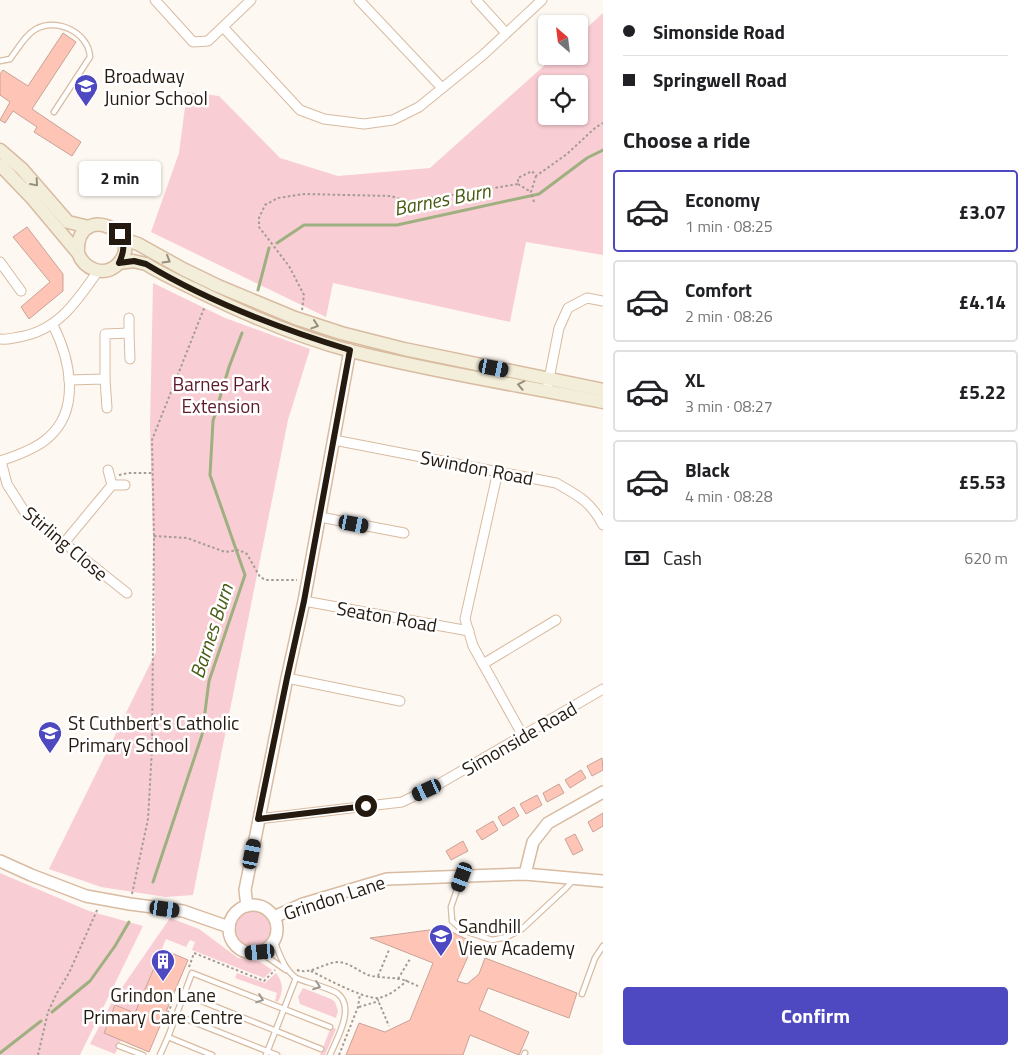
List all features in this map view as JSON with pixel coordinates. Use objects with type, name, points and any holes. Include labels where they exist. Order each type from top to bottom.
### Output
[{"type":"main road","points":[[0,150],[22,169],[68,222],[89,227]]},
{"type":"main road","points":[[0,165],[31,197],[78,253]]},
{"type":"main road","points":[[119,263],[124,247],[120,234],[112,227],[101,224],[89,227],[84,231],[79,239],[78,253],[80,260],[86,266],[98,271],[109,270],[119,263],[134,261],[146,264],[209,296],[296,333],[350,350],[400,362],[548,385],[603,390]]},
{"type":"main road","points":[[123,239],[138,244],[218,286],[301,320],[354,336],[548,385],[603,402]]},
{"type":"main road","points":[[350,350],[354,336]]},
{"type":"street","points":[[155,0],[193,42],[208,41],[251,0]]},
{"type":"street","points":[[359,0],[442,88]]},
{"type":"street","points":[[476,0],[506,33]]},
{"type":"street","points":[[223,27],[300,110],[324,119],[364,124],[393,120],[419,106],[483,55],[542,0]]},
{"type":"street","points":[[0,262],[21,291]]},
{"type":"street","points":[[0,339],[32,335],[53,325],[78,300],[98,271]]},
{"type":"street","points":[[548,385],[559,328],[568,308],[587,298],[603,301]]},
{"type":"street","points":[[129,318],[130,359]]},
{"type":"street","points":[[1,461],[30,449],[49,437],[63,419],[69,401],[69,380],[62,343],[53,325]]},
{"type":"street","points":[[107,408],[105,334],[129,333]]},
{"type":"street","points":[[260,952],[250,953],[240,949],[233,942],[229,926],[236,912],[247,906],[245,890],[258,819],[304,601],[350,350]]},
{"type":"street","points":[[69,380],[106,379]]},
{"type":"street","name":"Swindon Road","points":[[334,440],[556,483],[581,496],[595,511],[603,525]]},
{"type":"street","name":"Stirling Close","points":[[1,461],[7,484],[24,511],[127,593]]},
{"type":"street","points":[[498,471],[466,619],[473,646],[523,736]]},
{"type":"street","points":[[64,543],[110,478],[124,485]]},
{"type":"street","points":[[320,517],[404,533]]},
{"type":"street","name":"Seaton Road","points":[[304,601],[469,631]]},
{"type":"street","points":[[483,664],[556,620]]},
{"type":"street","points":[[287,678],[400,701]]},
{"type":"street","name":"Simonside Road","points":[[258,819],[402,802],[439,784],[603,689]]},
{"type":"street","points":[[525,874],[533,842],[548,823],[603,792]]},
{"type":"street","points":[[0,862],[86,896],[183,911],[229,926]]},
{"type":"street","name":"Grindon Lane","points":[[274,917],[304,904],[387,879],[525,874],[603,881]]},
{"type":"street","name":"Grindon Lane","points":[[247,906],[258,905],[268,910],[274,917],[277,926],[274,941],[268,948],[260,952]]},
{"type":"lane","points":[[0,61],[10,59],[29,33],[38,27],[52,24],[65,27],[80,35],[87,43],[90,57],[54,112]]},
{"type":"lane","points":[[462,877],[451,907],[452,921],[462,930],[492,940],[507,937],[522,929],[566,888],[574,878]]},
{"type":"lane","points":[[274,941],[290,974]]},
{"type":"lane","points":[[582,994],[595,958],[603,946]]},
{"type":"lane","points":[[260,952],[296,978],[337,993],[345,1003],[345,1017],[330,1055]]},
{"type":"lane","points":[[160,1055],[192,973],[330,1027]]},
{"type":"lane","points":[[267,1053],[296,978]]},
{"type":"lane","points":[[184,994],[321,1049]]},
{"type":"lane","points":[[176,1015],[267,1053],[277,1055]]},
{"type":"lane","points":[[168,1037],[212,1055]]},
{"type":"lane","points":[[120,1046],[143,1055]]},
{"type":"path","points":[[534,202],[531,192],[536,176],[567,154],[596,127],[603,123]]},
{"type":"path","points":[[518,184],[518,178],[532,171],[536,176]]},
{"type":"path","points":[[301,320],[304,295],[289,266],[259,227],[259,218],[265,205],[278,198],[304,194],[391,196],[409,202],[518,184],[531,192]]},
{"type":"path","points":[[130,904],[148,819],[152,749],[154,536],[152,440],[209,296]]},
{"type":"path","points":[[110,478],[128,473],[153,473]]},
{"type":"path","points":[[154,536],[187,538],[225,552],[239,550],[247,554],[260,577],[266,580],[308,580]]},
{"type":"path","points":[[38,1055],[48,1012],[69,973],[102,899]]},
{"type":"path","points":[[378,976],[388,950]]},
{"type":"path","points":[[398,979],[410,959]]},
{"type":"path","points":[[293,968],[303,972],[311,971],[328,964],[340,962],[369,975],[406,980],[418,986]]},
{"type":"path","points":[[311,971],[378,1000],[389,1026]]},
{"type":"path","points":[[358,1008],[400,989],[406,980]]},
{"type":"path","points":[[339,1055],[358,1008],[360,993]]},
{"type":"green space","points":[[603,13],[603,255],[526,242],[510,322],[333,283],[326,317],[151,232],[179,153],[187,92],[219,96],[280,158],[338,176],[430,168],[545,65],[588,65],[588,27]]},
{"type":"green space","name":"Barnes Park Extension","points":[[153,283],[225,318],[310,349],[288,420],[193,895],[166,897],[101,887],[49,869],[156,652],[150,427]]},
{"type":"green space","points":[[0,873],[89,911],[143,926],[80,1055],[0,1055]]},
{"type":"green space","points":[[248,906],[258,906],[270,912],[275,920],[275,938],[270,946],[262,951],[248,952],[240,949],[233,942],[230,934],[230,924],[233,916],[240,909]]},
{"type":"green space","points":[[170,918],[199,929],[238,958],[259,961],[272,970],[264,978],[192,950],[195,942],[190,940],[186,947],[166,939],[135,1013],[115,1005],[104,1032],[121,1040],[115,1054],[90,1044],[112,1002]]},
{"type":"green space","points":[[237,973],[265,983],[276,973],[282,988],[278,1002],[275,1001],[277,993],[235,978]]},
{"type":"green space","points":[[303,988],[335,1002],[338,1011],[336,1018],[300,1004],[298,997]]},
{"type":"green space","points":[[331,1027],[336,1029],[325,1055],[320,1055]]},
{"type":"building","points":[[63,33],[76,42],[32,109],[81,142],[72,156],[34,132],[37,127],[13,111],[5,123],[0,120],[10,102],[0,95],[0,74],[3,70],[28,86]]},
{"type":"building","points":[[27,227],[63,274],[63,291],[29,319],[21,307],[50,282],[13,237]]},
{"type":"building","points":[[602,758],[603,770],[592,776],[587,766]]},
{"type":"building","points":[[581,770],[586,778],[570,788],[565,780]]},
{"type":"building","points":[[559,784],[564,793],[547,802],[543,793]]},
{"type":"building","points":[[537,795],[542,805],[526,814],[520,804]]},
{"type":"building","points":[[514,807],[519,816],[503,826],[498,817]]},
{"type":"building","points":[[603,813],[603,826],[593,832],[588,822]]},
{"type":"building","points":[[493,821],[498,830],[482,840],[476,831]]},
{"type":"building","points":[[575,834],[583,850],[573,855],[565,839]]},
{"type":"building","points":[[463,841],[468,851],[451,860],[446,851]]},
{"type":"building","name":"Sandhill View Academy","points":[[444,928],[474,943],[457,981],[467,984],[479,974],[485,958],[577,993],[569,1018],[488,988],[479,1010],[529,1032],[519,1055],[470,1035],[463,1055],[346,1055],[359,1023],[385,1032],[410,1020],[433,963],[370,938]]},
{"type":"building","name":"Grindon Lane Primary Care Centre","points":[[162,949],[188,960],[149,1052],[104,1033],[115,1005],[135,1013]]},
{"type":"waterway","name":"Barnes Burn","points":[[277,243],[304,225],[397,225],[539,194],[587,158],[603,150]]},
{"type":"waterway","points":[[258,290],[269,248]]},
{"type":"waterway","name":"Barnes Burn","points":[[153,882],[202,735],[209,681],[245,575],[210,475],[213,421],[229,367],[242,333]]},
{"type":"waterway","name":"Barnes Burn","points":[[52,1012],[90,981],[115,946],[129,922]]},
{"type":"waterway","name":"Barnes Burn","points":[[0,1053],[41,1021]]},
{"type":"place","name":"Broadway Junior School","points":[[86,107]]},
{"type":"place","name":"St Cuthbert's Catholic Primary School","points":[[50,754]]},
{"type":"place","name":"Sandhill View Academy","points":[[441,957]]},
{"type":"place","name":"Grindon Lane Primary Care Centre","points":[[163,982]]},
{"type":"route","points":[[120,234],[124,247],[119,263],[134,261],[146,264],[213,298],[256,317],[296,333],[350,350],[304,601],[258,819],[366,806]]}]
